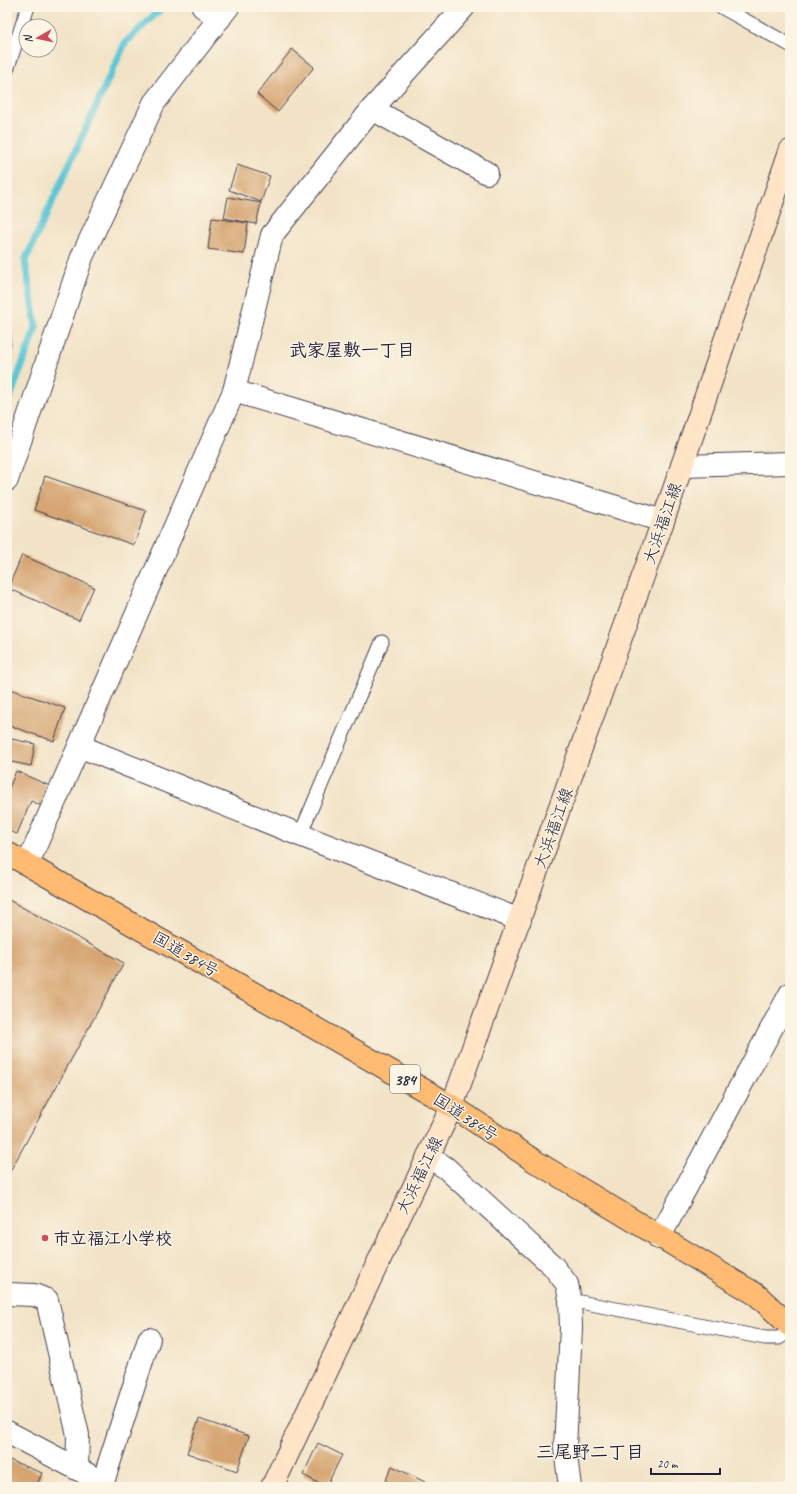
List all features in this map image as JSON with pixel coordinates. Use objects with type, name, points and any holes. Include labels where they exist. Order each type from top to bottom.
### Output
[{"type":"highway","name":"国道384号","points":[[7,853],[452,1106],[536,1162],[659,1238],[757,1296],[790,1326]]},
{"type":"main road","name":"大浜福江線","points":[[272,1487],[452,1106],[663,521],[790,151]]},
{"type":"street","points":[[28,864],[234,391],[272,236],[372,109],[464,7]]},
{"type":"street","points":[[7,480],[86,250],[154,103],[217,11]]},
{"type":"street","points":[[372,109],[487,173]]},
{"type":"street","points":[[234,391],[663,521]]},
{"type":"street","points":[[682,466],[790,463]]},
{"type":"street","points":[[79,746],[300,835],[520,920]]},
{"type":"street","points":[[659,1238],[790,994]]},
{"type":"street","points":[[428,1156],[446,1168],[553,1266],[567,1284],[570,1300],[571,1328],[565,1448],[570,1487]]},
{"type":"street","points":[[7,1294],[34,1295],[48,1300],[78,1435],[77,1468]]},
{"type":"street","points":[[7,1432],[108,1484],[149,1339]]},
{"type":"lane","points":[[7,70],[28,7]]},
{"type":"lane","points":[[721,7],[790,45]]},
{"type":"lane","points":[[300,835],[382,642]]},
{"type":"lane","points":[[570,1300],[765,1338],[779,1338],[790,1331]]},
{"type":"green space","points":[[9,320],[14,347],[7,368],[7,321]]},
{"type":"building","points":[[292,49],[314,67],[278,112],[257,94]]},
{"type":"building","points":[[237,165],[270,176],[261,202],[229,190]]},
{"type":"building","points":[[228,197],[261,203],[256,224],[224,218]]},
{"type":"building","points":[[212,218],[248,223],[244,254],[208,249]]},
{"type":"building","points":[[45,476],[146,511],[134,545],[34,510]]},
{"type":"building","points":[[22,555],[94,587],[79,620],[8,588]]},
{"type":"building","points":[[7,688],[65,708],[54,741],[7,725]]},
{"type":"building","points":[[7,738],[35,744],[31,766],[7,761]]},
{"type":"building","points":[[16,771],[52,787],[44,807],[31,801],[17,834],[7,830],[7,793]]},
{"type":"building","points":[[7,899],[124,963],[7,1177]]},
{"type":"building","points":[[199,1419],[249,1436],[237,1471],[187,1453]]},
{"type":"building","points":[[318,1443],[342,1455],[326,1487],[303,1475]]},
{"type":"building","points":[[7,1459],[42,1473],[36,1487],[7,1487]]},
{"type":"building","points":[[392,1466],[429,1484],[427,1487],[383,1487]]},
{"type":"waterway","points":[[7,406],[36,327],[25,261],[125,43],[163,7]]},
{"type":"place","name":"市立福江小学校","points":[[45,1238]]},
{"type":"district","name":"武家屋敷一丁目","points":[[352,350]]},
{"type":"district","name":"三尾野二丁目","points":[[590,1452]]}]
